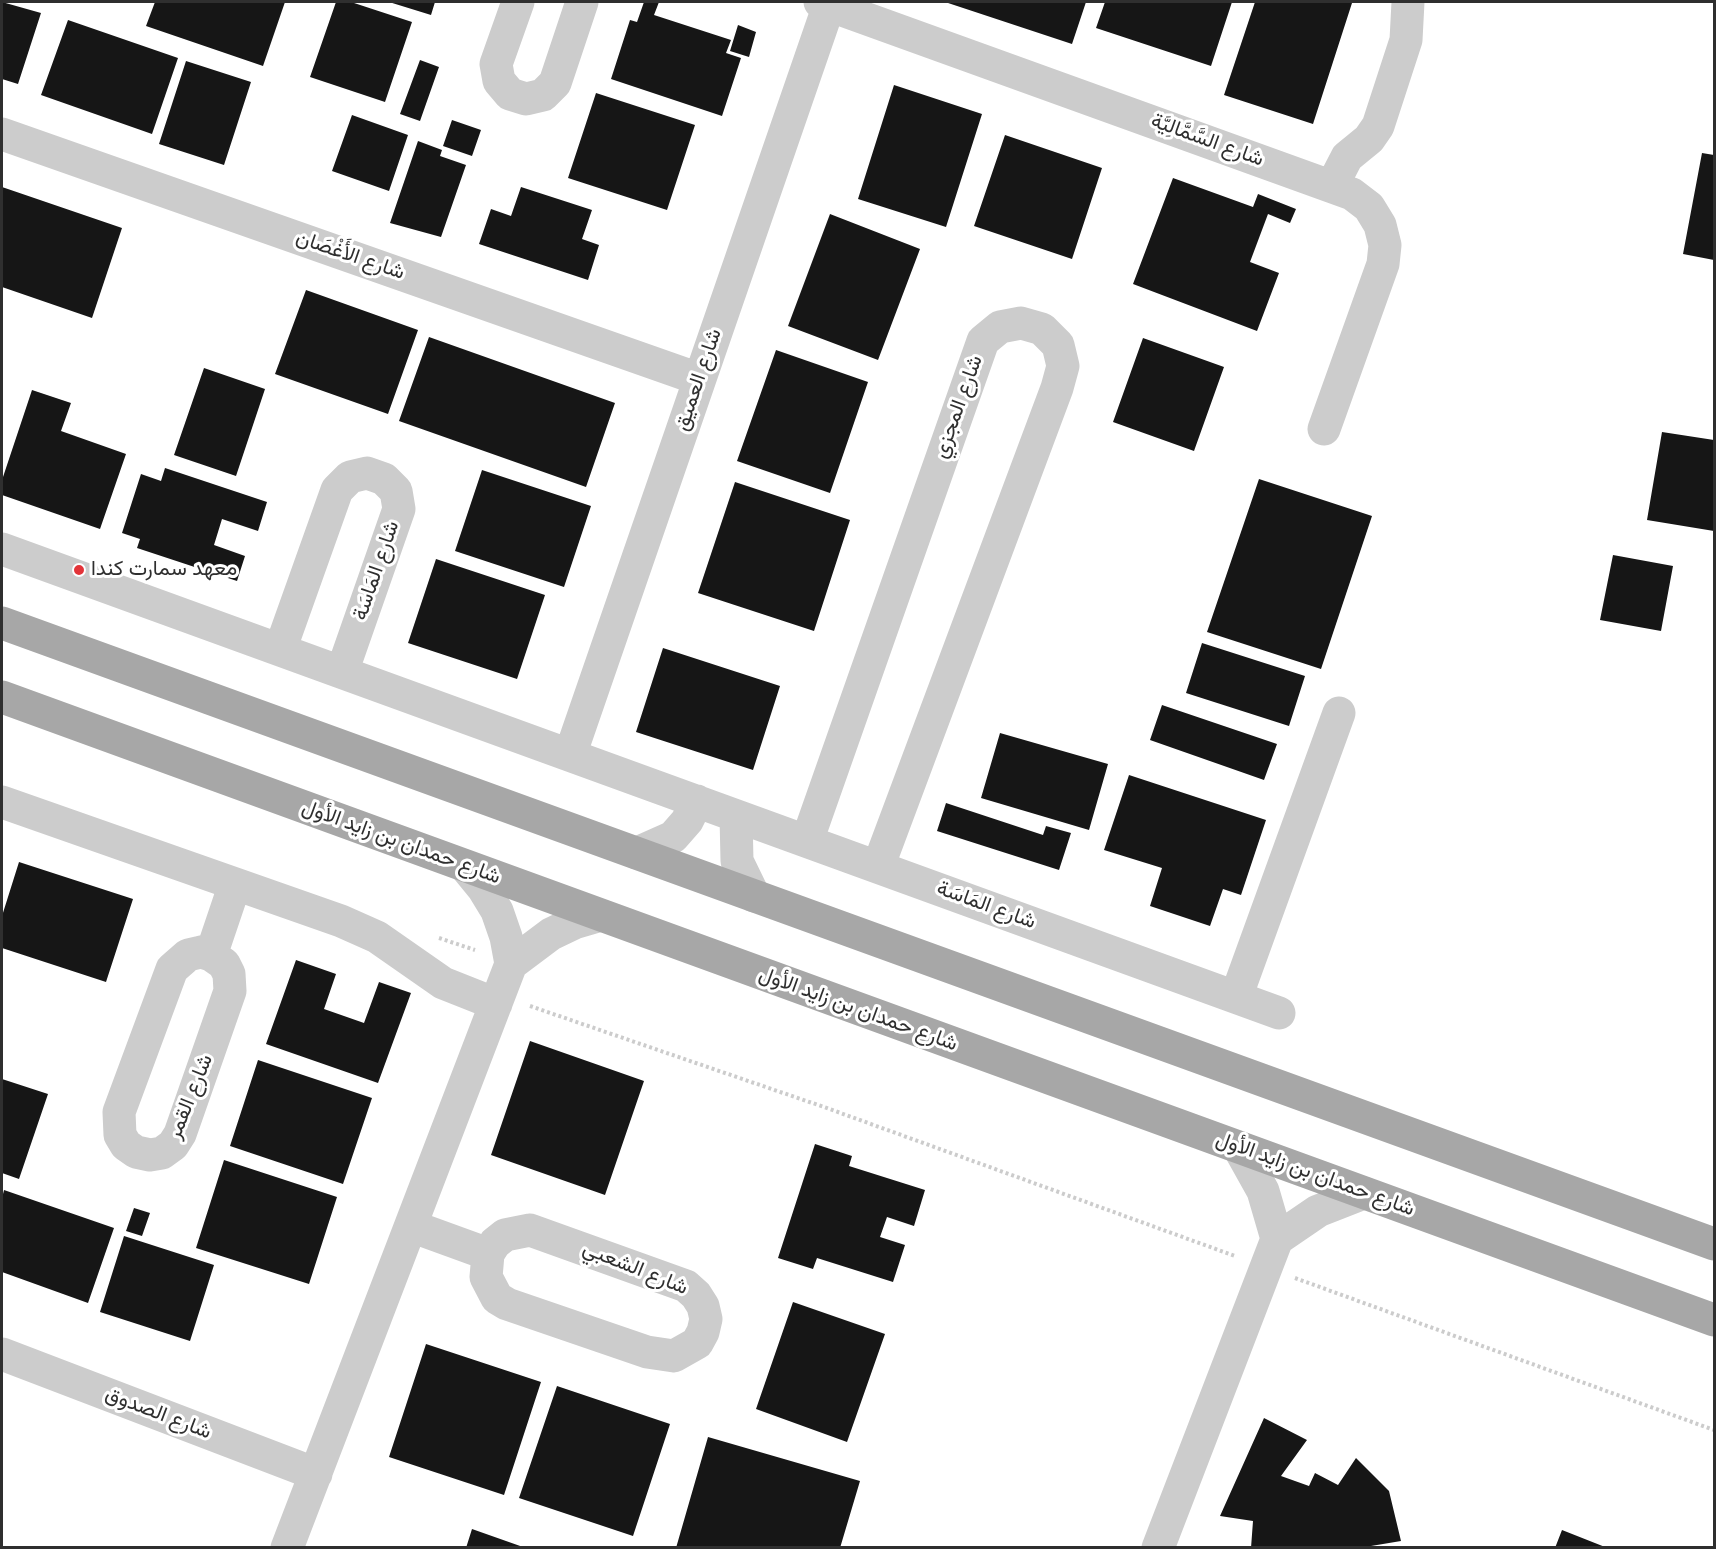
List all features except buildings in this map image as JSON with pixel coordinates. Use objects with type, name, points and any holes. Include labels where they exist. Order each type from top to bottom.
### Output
[{"type":"main road","points":[[2,623],[1714,1244]]},
{"type":"main road","name":"شارع حمدان بن زايد الأول","points":[[2,697],[598,916],[1714,1320]]},
{"type":"street","points":[[518,2],[496,64],[499,81],[510,94],[526,99],[543,95],[555,83],[582,2]]},
{"type":"street","points":[[1332,186],[1347,158],[1369,139],[1382,118],[1406,40],[1408,2]]},
{"type":"street","name":"شارع السَّمَّالِيَّة","points":[[824,3],[1332,186],[1352,194],[1369,207],[1380,225],[1385,245],[1383,264],[1324,429]]},
{"type":"street","name":"شارع العميق","points":[[570,755],[824,3]]},
{"type":"street","name":"شارع الأَغْصَان","points":[[2,134],[699,378]]},
{"type":"street","name":"شارع المجزي","points":[[807,841],[983,341],[1000,327],[1021,323],[1042,329],[1058,345],[1063,366],[1057,388],[878,867]]},
{"type":"street","name":"شارع المَاسَة","points":[[280,650],[337,490],[350,477],[367,474],[384,479],[396,492],[399,509],[342,672]]},
{"type":"street","name":"شارع المَاسَة","points":[[2,549],[1279,1013]]},
{"type":"street","points":[[1236,997],[1339,712]]},
{"type":"street","points":[[2,801],[360,929],[393,947],[442,983],[496,1004]]},
{"type":"street","points":[[637,853],[673,837],[687,821],[697,801]]},
{"type":"street","points":[[736,816],[737,861],[753,896]]},
{"type":"street","points":[[287,1548],[511,964],[506,937],[497,911],[483,888],[465,866]]},
{"type":"street","points":[[211,955],[235,884]]},
{"type":"street","points":[[511,964],[551,934],[598,916]]},
{"type":"street","name":"شارع القمر","points":[[201,952],[211,955],[224,964],[229,974],[230,991],[180,1134],[173,1145],[162,1153],[150,1155],[136,1152],[126,1145],[120,1135],[119,1112],[172,969],[188,955],[201,952]]},
{"type":"street","points":[[1239,1148],[1263,1191],[1271,1253]]},
{"type":"street","points":[[1158,1548],[1271,1253],[1318,1211],[1364,1193]]},
{"type":"street","points":[[411,1226],[488,1254]]},
{"type":"street","name":"شارع الشعبي","points":[[523,1230],[543,1233],[686,1286],[704,1306],[706,1318],[703,1332],[697,1343],[686,1351],[674,1356],[661,1355],[507,1304],[497,1298],[486,1277],[488,1254],[504,1235],[523,1230]]},
{"type":"street","name":"شارع الصدوق","points":[[2,1354],[316,1474]]},
{"type":"path","points":[[438,937],[511,964]]},
{"type":"path","points":[[532,996],[530,1007],[824,1107],[1271,1253],[1714,1430]]},
{"type":"place","name":"معهد سمارت كندا","points":[[79,570]]}]
